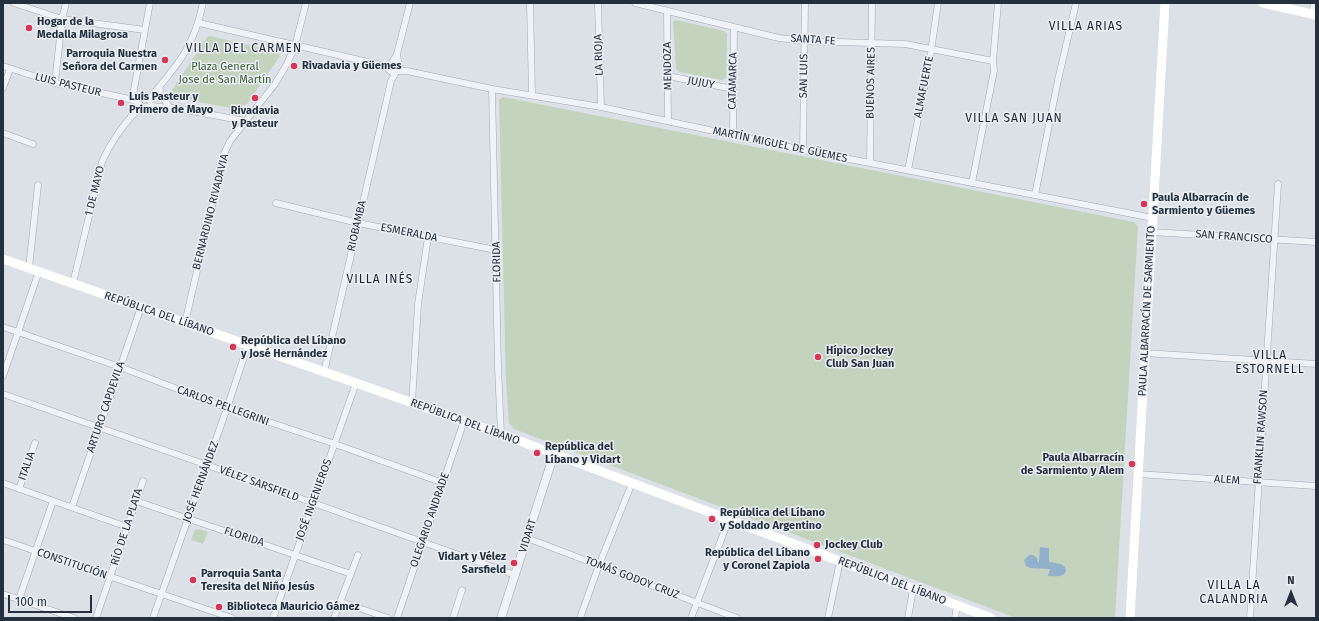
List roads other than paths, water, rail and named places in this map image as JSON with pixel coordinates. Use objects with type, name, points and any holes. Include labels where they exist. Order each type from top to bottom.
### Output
[{"type":"main road","name":"PAULA ALBARRACÍN DE SARMIENTO","points":[[1130,618],[1165,3]]},
{"type":"main road","points":[[1263,3],[1314,15]]},
{"type":"main road","name":"REPÚBLICA DEL LÍBANO","points":[[3,259],[501,434],[632,482],[957,605],[985,617]]},
{"type":"street","points":[[14,3],[62,19],[145,30]]},
{"type":"street","points":[[56,84],[62,19],[66,3]]},
{"type":"street","points":[[142,102],[145,30],[150,3]]},
{"type":"street","name":"1 DE MAYO","points":[[73,283],[102,162],[111,143],[142,102],[154,93],[186,53],[199,23],[204,3]]},
{"type":"street","name":"BERNARDINO RIVADAVIA","points":[[185,323],[222,160],[227,147],[245,121],[275,84],[287,64],[296,46],[306,3]]},
{"type":"street","name":"RIOBAMBA","points":[[324,372],[410,3]]},
{"type":"street","points":[[530,3],[532,95]]},
{"type":"street","name":"LA RIOJA","points":[[598,3],[601,107]]},
{"type":"street","name":"SANTA FE","points":[[635,3],[779,38],[804,41],[905,44],[993,61]]},
{"type":"street","name":"SAN LUIS","points":[[803,150],[805,3]]},
{"type":"street","name":"BUENOS AIRES","points":[[870,163],[872,3]]},
{"type":"street","name":"ALMAFUERTE","points":[[908,170],[932,49],[938,3]]},
{"type":"street","points":[[972,182],[994,71],[993,61],[998,3]]},
{"type":"street","points":[[1035,195],[1058,80],[1076,3]]},
{"type":"street","points":[[1314,3],[1314,15]]},
{"type":"street","name":"MENDOZA","points":[[667,11],[668,121]]},
{"type":"street","name":"MARTÍN MIGUEL DE GÜEMES","points":[[199,23],[492,89],[601,107],[803,150],[1153,218]]},
{"type":"street","name":"CATAMARCA","points":[[733,135],[734,27]]},
{"type":"street","name":"LUIS PASTEUR","points":[[3,66],[56,84],[245,121]]},
{"type":"street","points":[[3,88],[10,68]]},
{"type":"street","name":"JUJUY","points":[[668,76],[733,89]]},
{"type":"street","points":[[159,87],[161,95],[168,104]]},
{"type":"street","name":"FLORIDA","points":[[492,89],[498,367],[501,434]]},
{"type":"street","name":"LUIS PASTEUR","points":[[142,102],[168,104],[176,108]]},
{"type":"street","points":[[3,133],[32,144]]},
{"type":"street","name":"FRANKLIN RAWSON","points":[[1250,618],[1278,184]]},
{"type":"street","points":[[29,268],[38,185]]},
{"type":"street","name":"ESMERALDA","points":[[276,202],[358,223],[496,250]]},
{"type":"street","name":"SAN FRANCISCO","points":[[1152,232],[1316,242]]},
{"type":"street","points":[[412,403],[418,304],[428,237]]},
{"type":"street","points":[[3,376],[39,271]]},
{"type":"street","name":"ARTURO CAPDEVILA","points":[[72,507],[140,307]]},
{"type":"street","name":"CARLOS PELLEGRINI","points":[[3,327],[120,368],[227,408],[334,444],[442,483]]},
{"type":"street","name":"JOSÉ HERNÁNDEZ","points":[[153,618],[248,345]]},
{"type":"street","points":[[1145,353],[1316,364]]},
{"type":"street","name":"JOSÉ INGENIEROS","points":[[274,618],[295,554],[356,383]]},
{"type":"street","name":"VÉLEZ SARSFIELD","points":[[3,394],[515,575]]},
{"type":"street","name":"OLEGARIO ANDRADE","points":[[397,618],[464,422]]},
{"type":"street","name":"ITALIA","points":[[19,489],[35,443]]},
{"type":"street","name":"VIDART","points":[[501,618],[554,454]]},
{"type":"street","name":"ALEM","points":[[1138,474],[1316,486]]},
{"type":"street","name":"RÍO DE LA PLATA","points":[[96,618],[143,481]]},
{"type":"street","points":[[580,618],[632,482]]},
{"type":"street","points":[[3,483],[127,527]]},
{"type":"street","points":[[19,599],[54,501]]},
{"type":"street","name":"FLORIDA","points":[[136,501],[351,574]]},
{"type":"street","points":[[691,618],[729,519]]},
{"type":"street","name":"TOMÁS GODOY CRUZ","points":[[527,538],[737,618]]},
{"type":"street","name":"CONSTITUCIÓN","points":[[3,540],[232,618]]},
{"type":"street","points":[[334,618],[358,555]]},
{"type":"street","points":[[828,618],[840,561]]},
{"type":"street","points":[[908,618],[913,589]]},
{"type":"street","points":[[453,618],[462,590]]},
{"type":"street","points":[[3,594],[74,618]]},
{"type":"street","points":[[341,602],[388,618]]},
{"type":"street","points":[[955,618],[957,605]]},
{"type":"water","points":[[1040,547],[1049,548],[1049,562],[1061,564],[1065,567],[1066,571],[1063,575],[1048,576],[1050,569],[1030,568],[1026,566],[1024,560],[1029,555],[1035,556],[1039,562]]},
{"type":"place","name":"Hogar de la Medalla Milagrosa","points":[[29,28]]},
{"type":"place","name":"Parroquia Nuestra Señora del Carmen","points":[[165,60]]},
{"type":"place","name":"Rivadavia y Güemes","points":[[294,66]]},
{"type":"place","name":"Rivadavia y Pasteur","points":[[255,98]]},
{"type":"place","name":"Luis Pasteur y Primero de Mayo","points":[[121,103]]},
{"type":"place","name":"Paula Albarracín de Sarmiento y Güemes","points":[[1144,204]]},
{"type":"place","name":"República del Líbano y José Hernández","points":[[233,347]]},
{"type":"place","name":"Hípico Jockey Club San Juan","points":[[818,357]]},
{"type":"place","name":"República del Líbano y Vidart","points":[[537,453]]},
{"type":"place","name":"Paula Albarracín de Sarmiento y Alem","points":[[1132,464]]},
{"type":"place","name":"República del Líbano y Soldado Argentino","points":[[712,519]]},
{"type":"place","name":"Jockey Club","points":[[817,545]]},
{"type":"place","name":"República del Líbano y Coronel Zapiola","points":[[818,559]]},
{"type":"place","name":"Vidart y Vélez Sarsfield","points":[[514,563]]},
{"type":"place","name":"Parroquia Santa Teresita del Niño Jesús","points":[[193,580]]},
{"type":"place","name":"Biblioteca Mauricio Gámez","points":[[219,607]]},
{"type":"district","name":"VILLA ARIAS","points":[[1086,27]]},
{"type":"district","name":"VILLA DEL CARMEN","points":[[244,49]]},
{"type":"district","name":"VILLA SAN JUAN","points":[[1014,119]]},
{"type":"district","name":"VILLA INÉS","points":[[380,280]]},
{"type":"district","name":"VILLA ESTORNELL","points":[[1270,363]]},
{"type":"district","name":"VILLA LA CALANDRIA","points":[[1234,593]]},
{"type":"park label","name":"Plaza General Jose de San Martín","points":[[225,73]]}]
